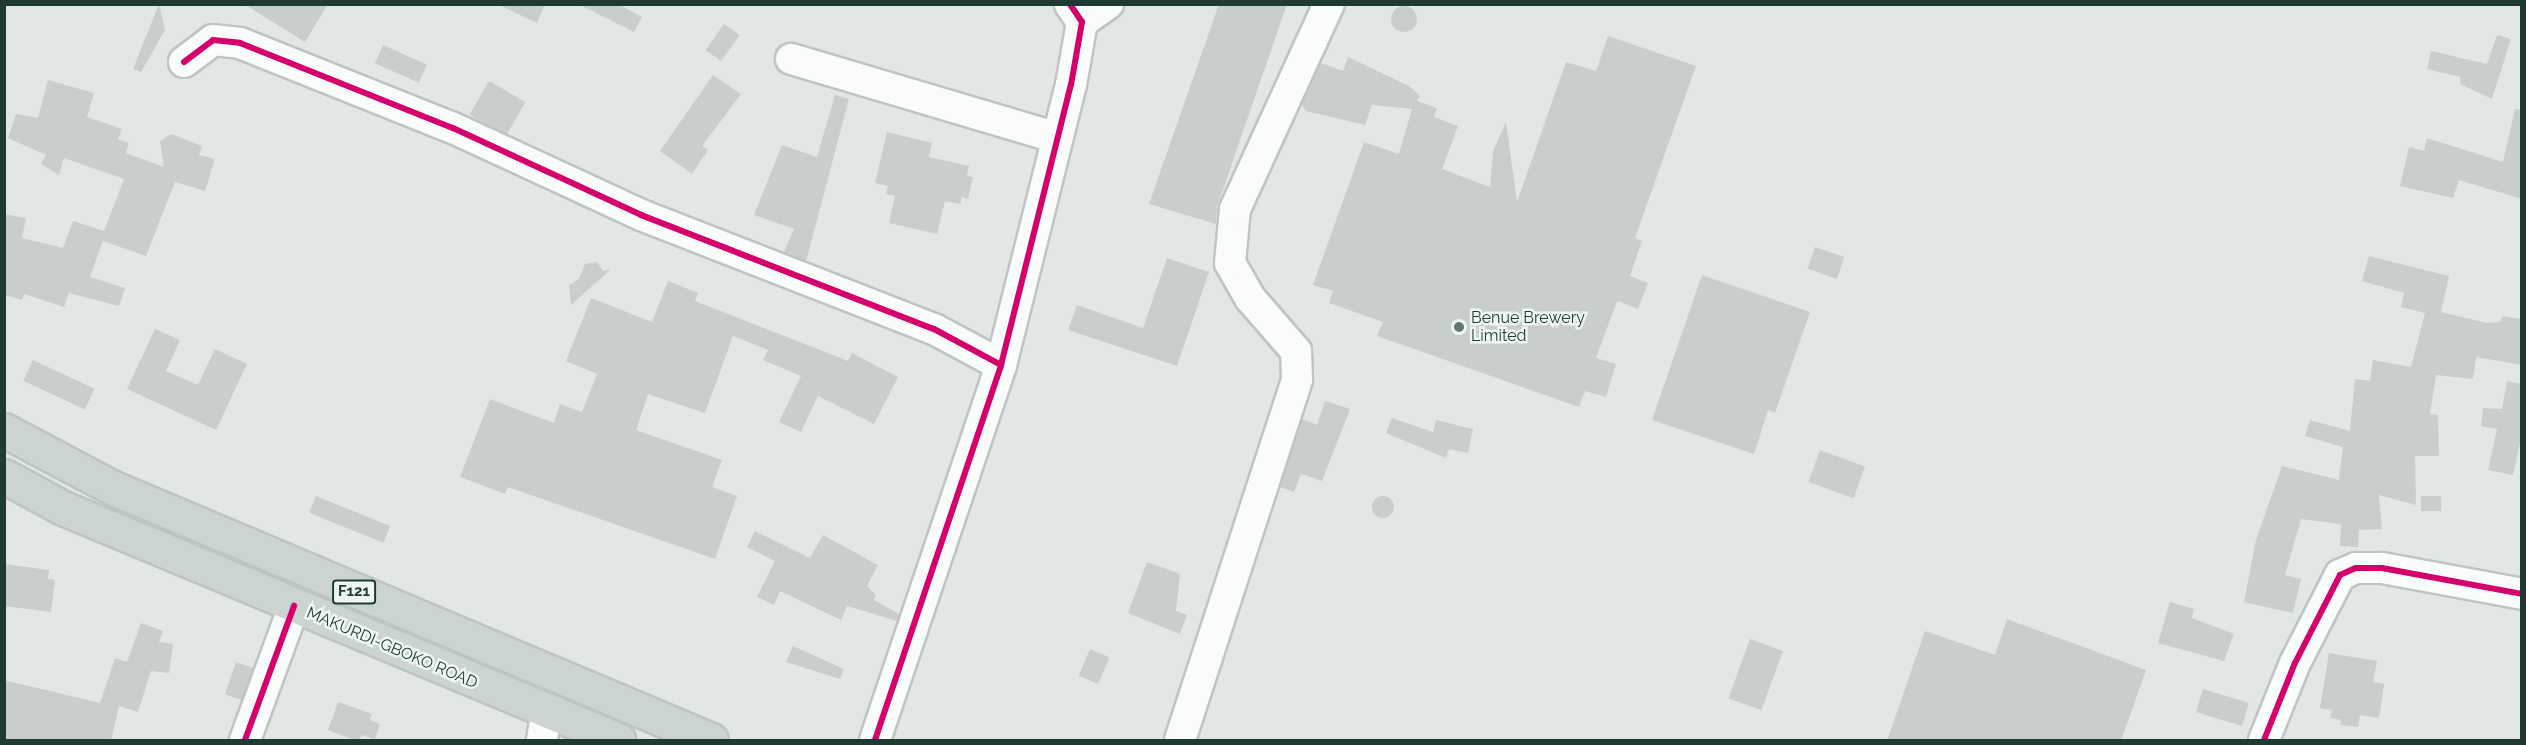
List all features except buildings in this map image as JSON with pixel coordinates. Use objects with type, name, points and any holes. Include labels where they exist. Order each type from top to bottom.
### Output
[{"type":"main road","name":"F121","points":[[4,430],[122,492],[711,741]]},
{"type":"main road","name":"MAKURDI-GBOKO ROAD","points":[[4,476],[63,508],[294,606],[544,728],[618,741]]},
{"type":"street","points":[[875,741],[1000,365],[1057,138],[1076,13],[1108,4]]},
{"type":"street","points":[[1180,741],[1297,379],[1296,351],[1250,298],[1230,263],[1235,209],[1329,4]]},
{"type":"street","points":[[184,62],[213,40],[240,43],[453,128],[641,215],[934,329],[1000,365]]},
{"type":"street","points":[[791,59],[1057,138]]},
{"type":"street","points":[[2264,741],[2295,663],[2340,575],[2356,568],[2382,568],[2522,594]]},
{"type":"street","points":[[245,741],[294,606]]},
{"type":"cycle path","points":[[875,740],[1001,365],[1071,85],[1082,22],[1070,4]]},
{"type":"cycle path","points":[[184,62],[213,40],[240,43],[453,128],[641,215],[934,329],[1001,365]]},
{"type":"cycle path","points":[[2264,740],[2295,663],[2340,575],[2356,568],[2382,568],[2522,594]]},
{"type":"cycle path","points":[[245,740],[294,606]]},
{"type":"place","name":"Benue Brewery Limited","points":[[1459,327]]}]
